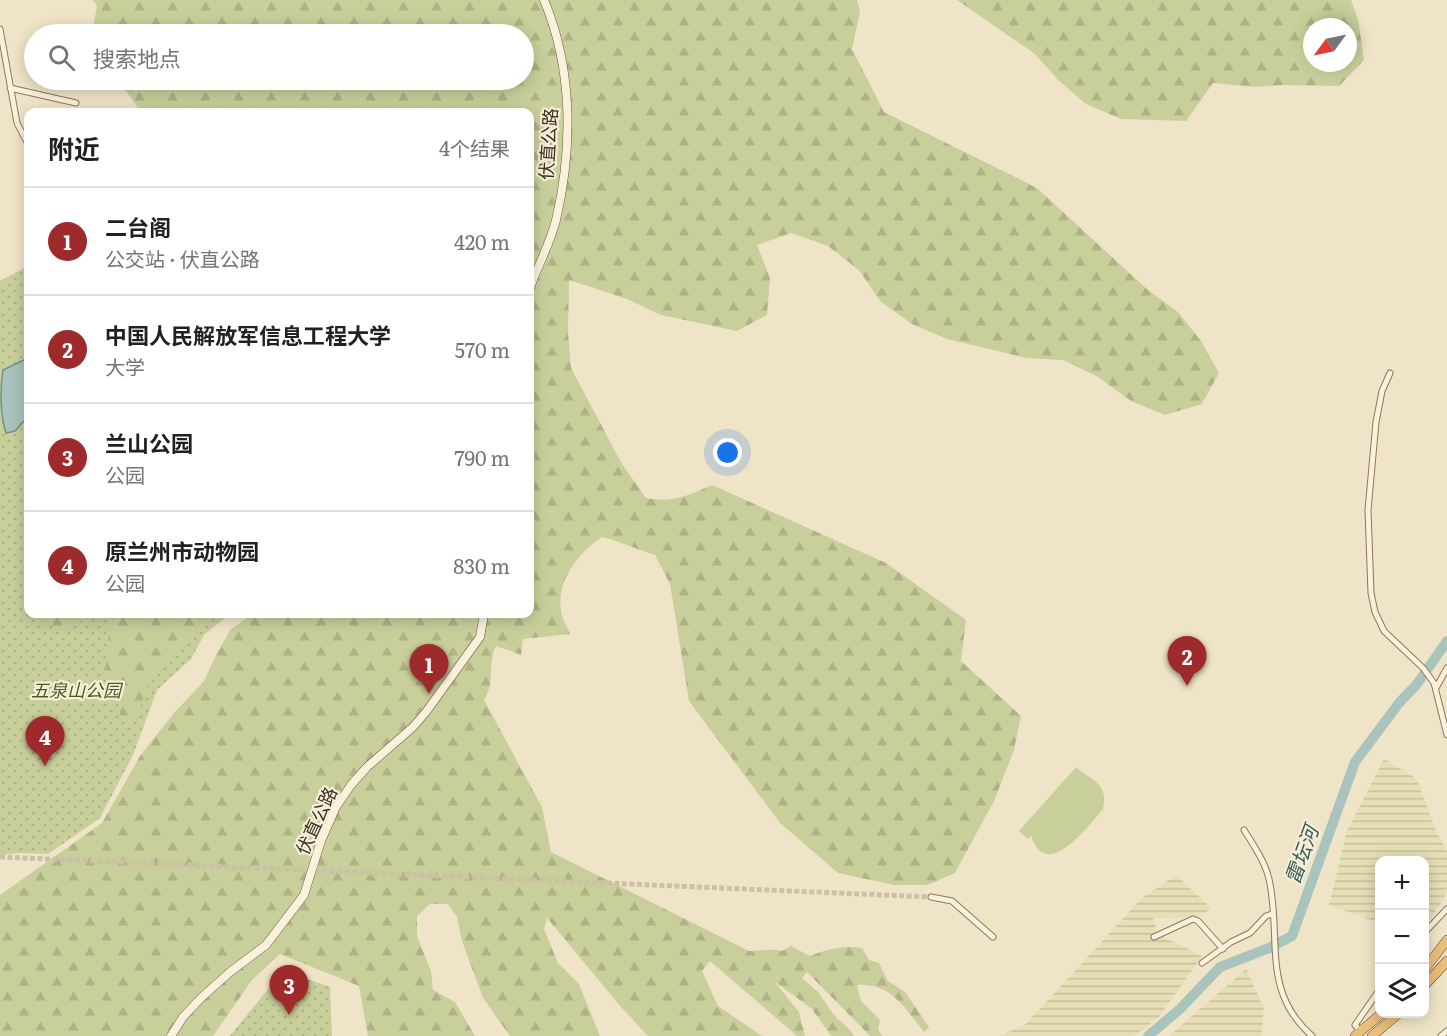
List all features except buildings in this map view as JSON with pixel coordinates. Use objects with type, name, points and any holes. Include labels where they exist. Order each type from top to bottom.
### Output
[{"type":"highway","points":[[1429,964],[1447,940]]},
{"type":"highway","points":[[1429,981],[1447,961]]},
{"type":"highway","points":[[1358,1034],[1376,1018]]},
{"type":"highway","points":[[1372,1036],[1393,1018]]},
{"type":"main road","name":"伏直公路","points":[[534,279],[556,220],[566,160],[568,128],[568,102],[556,28],[544,0]]},
{"type":"main road","name":"伏直公路","points":[[171,1036],[183,1017],[202,997],[266,945],[304,895],[321,842],[336,807],[367,767],[413,727],[426,712],[480,637],[483,618]]},
{"type":"street","points":[[0,29],[17,123],[24,136]]},
{"type":"street","points":[[10,88],[76,103]]},
{"type":"street","points":[[1390,373],[1382,391],[1376,422],[1368,510],[1371,593],[1375,612],[1384,631],[1423,668],[1435,685],[1447,735]]},
{"type":"street","points":[[1435,685],[1447,668]]},
{"type":"street","points":[[1244,830],[1259,854],[1270,884],[1280,991],[1297,1023],[1312,1036]]},
{"type":"street","points":[[931,897],[952,901],[993,937]]},
{"type":"street","points":[[1429,929],[1447,909]]},
{"type":"street","points":[[1202,963],[1231,942],[1250,933],[1266,916],[1272,914]]},
{"type":"street","points":[[1154,937],[1193,919],[1198,921],[1223,949]]},
{"type":"street","points":[[1358,1034],[1355,1025],[1375,996]]},
{"type":"street","points":[[1441,1036],[1447,1031]]},
{"type":"shaded area","points":[[1384,759],[1417,779],[1436,831],[1447,851],[1447,888],[1444,899],[1429,920],[1429,856],[1375,856],[1375,922],[1329,905],[1347,831]]},
{"type":"shaded area","points":[[1176,875],[1212,909],[1195,917],[1153,918],[1158,934],[1202,956],[1159,1017],[1134,1036],[999,1036],[1026,1024],[1141,899]]},
{"type":"shaded area","points":[[1246,969],[1264,1008],[1261,1036],[1169,1036]]},
{"type":"green space","points":[[93,0],[857,0],[860,12],[852,49],[884,112],[1037,188],[1148,290],[1178,312],[1201,341],[1219,373],[1202,404],[1165,415],[1131,401],[1098,377],[1063,360],[1026,358],[947,339],[912,324],[880,301],[859,270],[828,246],[791,233],[757,245],[770,278],[767,315],[737,331],[661,315],[627,299],[569,280],[568,332],[571,368],[622,464],[646,498],[664,500],[680,498],[712,485],[886,563],[966,620],[961,661],[1021,716],[1014,750],[994,801],[955,873],[928,885],[894,885],[838,873],[780,823],[689,701],[670,584],[655,555],[602,537],[576,561],[561,592],[562,616],[570,634],[523,639],[521,655],[496,646],[492,659],[490,686],[484,700],[542,807],[551,852],[749,951],[782,951],[791,946],[810,956],[836,948],[862,948],[869,960],[879,963],[888,981],[905,992],[929,1027],[924,1032],[896,998],[888,992],[869,985],[857,985],[861,1001],[880,1020],[878,1029],[882,1036],[870,1036],[807,972],[802,978],[818,992],[834,1015],[854,1036],[831,1036],[812,1009],[774,981],[799,1012],[805,1036],[797,1036],[710,961],[702,971],[718,1006],[762,1036],[648,1036],[547,918],[544,929],[558,963],[579,984],[600,1036],[510,1036],[483,998],[462,941],[457,917],[448,904],[430,904],[417,916],[417,936],[431,971],[433,990],[455,1002],[475,1036],[368,1036],[359,986],[280,954],[252,980],[213,1036],[0,1036],[0,895],[102,823],[140,756],[174,713],[204,681],[231,629],[247,618],[534,618],[534,108],[138,108],[125,90],[534,90],[534,24],[94,24],[97,6]]},
{"type":"green space","points":[[957,0],[1351,0],[1358,19],[1364,60],[1357,67],[1357,18],[1303,18],[1303,72],[1352,72],[1339,86],[1256,87],[1213,83],[1186,121],[1121,119],[1086,104],[1058,80],[1035,54]]},
{"type":"green space","name":"五泉山公园","points":[[24,268],[24,618],[225,618],[204,635],[191,659],[157,690],[133,755],[100,818],[48,854],[0,855],[0,281]]},
{"type":"green space","points":[[44,618],[85,618],[63,631],[59,626],[43,625]]},
{"type":"green space","points":[[107,618],[206,618],[196,627],[176,657],[149,682],[137,716],[128,723],[120,721],[120,710],[124,701],[106,684]]},
{"type":"green space","points":[[1076,767],[1101,788],[1104,800],[1103,809],[1068,846],[1047,854],[1038,849],[1031,836],[1028,839],[1019,831]]},
{"type":"green space","points":[[285,971],[330,987],[332,1036],[230,1036],[263,995]]},
{"type":"water","points":[[24,360],[24,422],[15,431],[6,433],[1,402],[3,370]]},
{"type":"waterway","name":"雷坛河","points":[[1148,1036],[1180,1009],[1220,967],[1269,948],[1292,936],[1355,762],[1399,703],[1417,684],[1447,641]]},
{"type":"tunnel","points":[[0,857],[931,897]]},
{"type":"place","name":"中国人民解放军信息工程大学","points":[[1187,686]]},
{"type":"place","name":"二台阁","points":[[429,694]]},
{"type":"place","name":"原兰州市动物园","points":[[45,766]]},
{"type":"place","name":"兰山公园","points":[[289,1015]]}]
